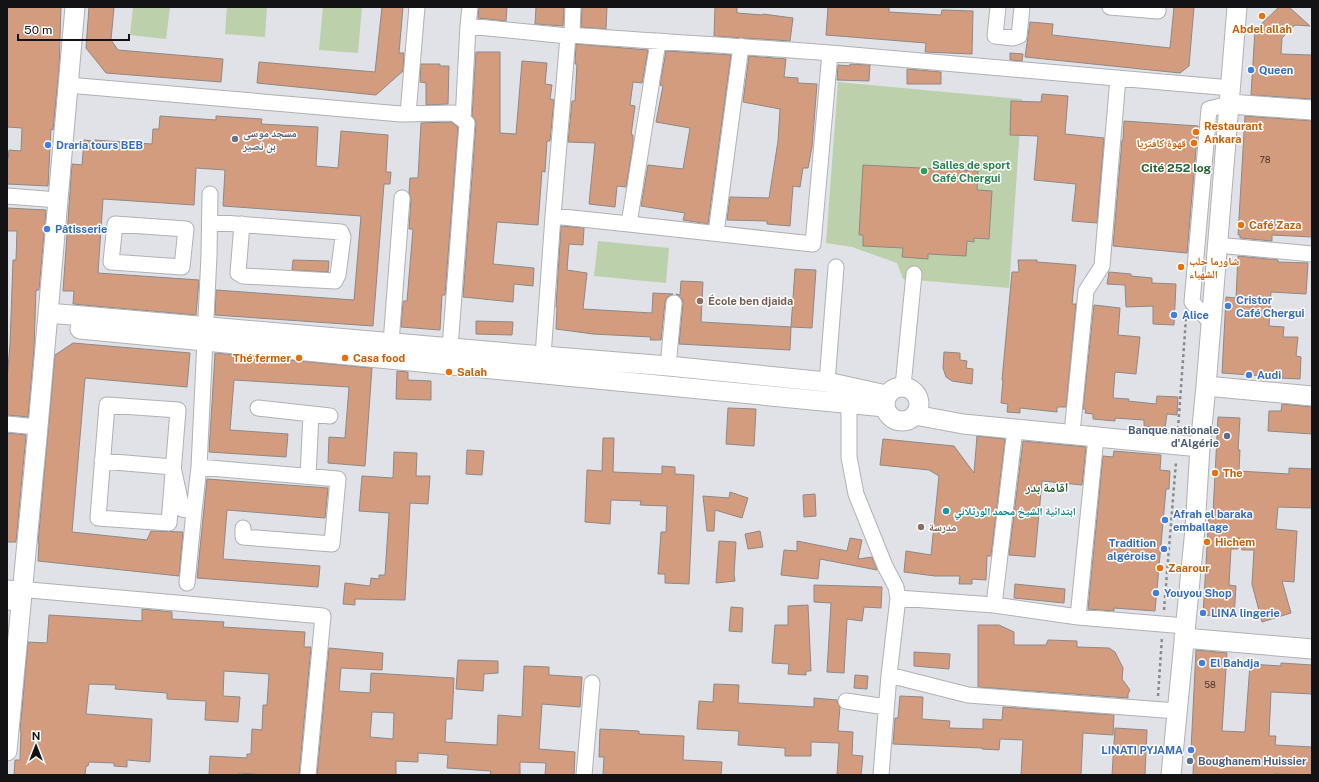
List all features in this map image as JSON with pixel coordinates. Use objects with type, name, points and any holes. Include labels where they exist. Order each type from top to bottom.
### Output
[{"type":"main road","points":[[7,751],[14,596],[38,427],[75,7]]},
{"type":"main road","points":[[1171,775],[1195,529],[1200,441],[1239,8]]},
{"type":"main road","points":[[1230,96],[1312,110]]},
{"type":"main road","points":[[47,319],[206,334],[849,404],[885,401]]},
{"type":"main road","points":[[206,334],[391,343],[668,366],[827,382],[885,401]]},
{"type":"main road","points":[[903,386],[913,390],[918,398],[917,409],[906,421],[900,421],[890,417],[885,401],[893,389],[903,386]]},
{"type":"main road","points":[[1206,386],[1312,396]]},
{"type":"main road","points":[[917,409],[964,412],[1073,423],[1200,441]]},
{"type":"main road","points":[[917,409],[963,424],[1096,437],[1178,439]]},
{"type":"main road","points":[[1185,632],[1312,649]]},
{"type":"street","points":[[408,114],[417,7]]},
{"type":"street","points":[[463,120],[470,7]]},
{"type":"street","points":[[543,356],[553,216],[573,7]]},
{"type":"street","points":[[998,7],[995,36],[1013,38],[1019,36],[1022,7]]},
{"type":"street","points":[[1110,7],[1158,11],[1158,7]]},
{"type":"street","points":[[468,26],[570,36],[830,53],[1118,78],[1230,96]]},
{"type":"street","points":[[629,224],[658,42]]},
{"type":"street","points":[[716,233],[741,46]]},
{"type":"street","points":[[553,216],[813,244],[830,53]]},
{"type":"street","points":[[1073,423],[1086,292],[1102,266],[1118,78]]},
{"type":"street","points":[[68,85],[408,114],[454,113],[467,123],[450,348]]},
{"type":"street","points":[[1211,323],[1192,302],[1209,109],[1230,96]]},
{"type":"street","points":[[187,583],[199,467],[206,334],[210,194]]},
{"type":"street","points":[[7,196],[58,200]]},
{"type":"street","points":[[391,343],[402,198]]},
{"type":"street","points":[[210,222],[242,224],[341,232],[343,237],[338,275],[335,281],[244,276],[238,273],[242,224]]},
{"type":"street","points":[[115,224],[186,229],[184,253],[182,267],[111,262],[115,224]]},
{"type":"street","points":[[1217,246],[1312,254]]},
{"type":"street","points":[[184,253],[209,255]]},
{"type":"street","points":[[827,382],[836,267]]},
{"type":"street","points":[[903,386],[914,274]]},
{"type":"street","points":[[668,366],[674,303]]},
{"type":"street","points":[[849,404],[849,457],[856,494],[885,566],[896,587],[898,598],[889,675],[881,775]]},
{"type":"street","points":[[107,405],[178,410],[168,523],[98,518],[102,461],[107,405]]},
{"type":"street","points":[[258,408],[330,416]]},
{"type":"street","points":[[308,476],[311,414]]},
{"type":"street","points":[[7,424],[38,427]]},
{"type":"street","points":[[994,605],[1015,429]]},
{"type":"street","points":[[1078,617],[1096,437]]},
{"type":"street","points":[[102,461],[173,467]]},
{"type":"street","points":[[173,467],[182,509],[194,511]]},
{"type":"street","points":[[199,467],[338,479],[332,544],[243,537],[243,528]]},
{"type":"street","points":[[14,596],[323,616],[308,775]]},
{"type":"street","points":[[898,598],[994,605],[1078,617],[1163,624],[1185,632]]},
{"type":"street","points":[[889,675],[968,695],[1177,711]]},
{"type":"street","points":[[584,775],[592,682]]},
{"type":"street","points":[[846,701],[886,707]]},
{"type":"path","points":[[1157,710],[1187,315]]},
{"type":"green space","points":[[133,7],[170,7],[166,39],[130,35]]},
{"type":"green space","points":[[227,7],[267,7],[265,37],[225,34]]},
{"type":"green space","points":[[323,7],[362,7],[358,53],[319,50]]},
{"type":"green space","name":"Salles de sport Café Chergui","points":[[838,82],[1022,99],[1009,288],[903,279],[897,263],[852,247],[826,243]]},
{"type":"green space","points":[[598,241],[669,248],[666,283],[594,276]]},
{"type":"building","points":[[7,7],[61,7],[59,69],[53,130],[51,129],[48,186],[7,184],[7,159],[9,150],[21,151],[22,128],[7,127]]},
{"type":"building","points":[[89,7],[114,7],[111,40],[118,50],[223,59],[221,82],[106,73],[86,48]]},
{"type":"building","points":[[382,7],[403,7],[399,53],[404,53],[403,71],[376,95],[257,83],[259,62],[375,72]]},
{"type":"building","points":[[479,7],[507,7],[506,21],[478,18]]},
{"type":"building","points":[[536,7],[564,7],[563,26],[535,24]]},
{"type":"building","points":[[582,7],[607,7],[606,29],[581,27]]},
{"type":"building","points":[[715,7],[737,7],[737,13],[763,14],[793,18],[790,41],[714,36]]},
{"type":"building","points":[[828,7],[889,7],[889,12],[941,15],[942,10],[973,11],[972,54],[925,52],[926,43],[826,35]]},
{"type":"building","points":[[1174,7],[1194,7],[1189,66],[1180,73],[1025,57],[1030,22],[1053,24],[1052,35],[1170,48]]},
{"type":"building","points":[[1279,7],[1289,7],[1310,26],[1295,25],[1282,38],[1281,54],[1312,55],[1312,99],[1251,95],[1255,30]]},
{"type":"building","points":[[576,44],[648,50],[642,83],[633,82],[630,105],[635,106],[631,135],[633,135],[633,145],[626,187],[617,186],[615,207],[589,204],[595,143],[568,142],[572,101],[575,101],[577,64],[575,64]]},
{"type":"building","points":[[666,51],[731,55],[708,224],[683,220],[685,213],[641,206],[648,165],[683,169],[690,128],[656,122],[663,86],[660,85]]},
{"type":"building","points":[[476,52],[500,52],[500,133],[516,134],[522,61],[547,63],[545,84],[552,85],[550,99],[554,100],[550,141],[547,141],[545,172],[542,171],[538,225],[497,222],[493,264],[534,268],[533,286],[514,284],[513,302],[463,297],[476,124],[475,119],[472,116]]},
{"type":"building","points":[[1010,53],[1023,54],[1022,61],[1010,60]]},
{"type":"building","points":[[749,56],[786,59],[784,77],[798,78],[798,83],[817,84],[812,147],[808,168],[803,168],[800,187],[793,186],[790,226],[767,224],[767,221],[727,220],[730,197],[769,198],[778,141],[780,109],[743,102]]},
{"type":"building","points":[[421,64],[440,64],[440,66],[449,66],[448,104],[426,105],[426,83],[420,82]]},
{"type":"building","points":[[850,64],[870,65],[869,81],[837,80],[838,65],[850,66]]},
{"type":"building","points":[[907,69],[941,72],[941,84],[907,84]]},
{"type":"building","points":[[1042,94],[1068,96],[1065,134],[1104,138],[1097,223],[1072,221],[1076,184],[1034,180],[1038,136],[1010,135],[1011,101],[1041,102]]},
{"type":"building","points":[[160,116],[216,120],[216,116],[262,119],[261,124],[318,127],[316,166],[338,168],[341,131],[388,135],[386,172],[391,172],[390,184],[384,184],[373,326],[215,315],[216,290],[354,300],[361,216],[223,206],[225,170],[196,168],[194,205],[103,199],[98,273],[199,280],[196,315],[73,304],[74,291],[63,291],[72,164],[82,165],[84,140],[152,144],[153,129],[159,129]]},
{"type":"building","points":[[1245,116],[1312,121],[1312,237],[1272,235],[1272,241],[1240,238],[1240,235],[1238,235]]},
{"type":"building","points":[[1124,121],[1198,126],[1187,253],[1113,246]]},
{"type":"building","points":[[451,122],[458,127],[445,295],[442,295],[440,330],[401,327],[403,301],[407,301],[413,229],[409,229],[411,199],[409,193],[410,178],[418,178],[421,123]]},
{"type":"building","points":[[863,165],[978,171],[977,190],[992,191],[989,239],[974,238],[974,242],[967,241],[966,256],[928,254],[928,259],[902,257],[903,248],[863,246],[863,235],[859,235]]},
{"type":"building","points":[[7,208],[46,210],[39,290],[36,290],[34,349],[28,417],[7,415],[7,380],[13,260],[16,260],[17,231],[7,231]]},
{"type":"building","points":[[561,226],[584,228],[583,245],[569,244],[567,270],[587,273],[583,309],[652,313],[653,293],[673,294],[667,297],[665,302],[661,340],[650,340],[651,337],[593,334],[556,329]]},
{"type":"building","points":[[1238,256],[1278,260],[1278,262],[1308,263],[1306,294],[1271,292],[1269,326],[1284,327],[1283,337],[1298,337],[1296,356],[1301,357],[1300,379],[1222,373],[1226,297],[1236,298]]},
{"type":"building","points":[[293,260],[329,261],[328,272],[292,270]]},
{"type":"building","points":[[1018,260],[1037,260],[1037,262],[1076,265],[1072,304],[1076,304],[1066,407],[1057,407],[1057,412],[1020,408],[1020,413],[1007,412],[1008,404],[1001,403],[1012,272],[1019,272]]},
{"type":"building","points":[[795,269],[816,270],[812,328],[791,327]]},
{"type":"building","points":[[1109,272],[1152,278],[1152,283],[1176,284],[1174,325],[1153,324],[1153,306],[1126,307],[1125,285],[1107,284]]},
{"type":"building","points":[[681,281],[703,282],[701,322],[791,327],[790,350],[679,344],[683,303],[682,299],[676,294],[680,295]]},
{"type":"building","points":[[1094,305],[1120,308],[1118,335],[1140,337],[1136,374],[1115,372],[1113,398],[1129,399],[1128,401],[1156,404],[1157,396],[1178,397],[1177,415],[1167,414],[1165,428],[1144,426],[1144,420],[1115,418],[1115,421],[1093,419],[1093,414],[1085,413],[1086,409],[1083,409]]},
{"type":"building","points":[[476,321],[513,322],[512,335],[476,334]]},
{"type":"building","points":[[73,343],[190,353],[187,387],[85,378],[72,532],[147,540],[151,531],[183,532],[179,576],[38,561],[38,543],[55,355]]},
{"type":"building","points":[[944,352],[960,353],[960,360],[967,361],[966,368],[973,369],[972,384],[952,381],[946,377],[943,368]]},
{"type":"building","points":[[215,353],[372,368],[365,466],[328,463],[329,437],[345,438],[349,387],[234,380],[230,430],[288,434],[286,457],[209,452]]},
{"type":"building","points":[[397,371],[408,372],[408,380],[431,381],[431,400],[396,399]]},
{"type":"building","points":[[1282,404],[1312,407],[1312,434],[1268,431],[1269,411],[1281,411]]},
{"type":"building","points":[[728,408],[756,409],[754,446],[726,444]]},
{"type":"building","points":[[1218,417],[1240,418],[1238,450],[1240,450],[1239,471],[1289,474],[1289,468],[1312,469],[1312,508],[1278,507],[1276,529],[1297,531],[1294,582],[1282,581],[1291,613],[1262,622],[1252,584],[1254,550],[1242,550],[1239,537],[1238,549],[1231,549],[1229,585],[1236,586],[1234,617],[1203,615],[1209,513],[1213,513]]},
{"type":"building","points":[[7,433],[26,435],[16,542],[7,542]]},
{"type":"building","points":[[977,436],[1005,439],[991,556],[987,556],[986,580],[972,579],[972,584],[959,584],[960,576],[935,576],[904,572],[906,551],[931,555],[939,476],[929,470],[880,465],[883,439],[954,446],[974,473]]},
{"type":"building","points":[[603,438],[614,438],[613,472],[662,474],[662,466],[675,467],[675,474],[694,475],[689,584],[665,583],[665,574],[658,574],[661,532],[666,532],[667,506],[640,505],[641,501],[611,500],[610,524],[585,522],[587,470],[602,471]]},
{"type":"building","points":[[1023,441],[1086,447],[1082,485],[1042,481],[1035,557],[1009,555]]},
{"type":"building","points":[[467,450],[484,451],[482,475],[466,474]]},
{"type":"building","points":[[1114,451],[1161,455],[1160,470],[1170,471],[1169,489],[1166,489],[1155,611],[1114,608],[1114,611],[1088,609],[1103,456],[1113,457]]},
{"type":"building","points":[[394,452],[417,453],[416,476],[430,476],[428,504],[410,503],[405,600],[355,599],[355,605],[343,604],[345,583],[370,586],[371,578],[379,579],[379,575],[385,575],[389,513],[359,511],[362,476],[393,478]]},
{"type":"building","points":[[207,479],[328,488],[325,518],[227,510],[223,559],[320,566],[318,587],[197,578]]},
{"type":"building","points":[[730,492],[748,498],[742,518],[715,510],[714,531],[707,531],[703,496],[729,498]]},
{"type":"building","points":[[815,494],[816,516],[804,517],[803,495]]},
{"type":"building","points":[[760,531],[763,547],[748,549],[745,534]]},
{"type":"building","points":[[850,538],[862,540],[858,559],[872,557],[877,570],[820,559],[818,579],[781,575],[784,550],[797,551],[797,541],[847,551]]},
{"type":"building","points":[[719,541],[736,542],[735,581],[716,583]]},
{"type":"building","points":[[1015,584],[1065,589],[1064,603],[1014,598]]},
{"type":"building","points":[[814,585],[882,587],[881,608],[864,607],[862,621],[847,619],[844,673],[827,672],[831,603],[814,602]]},
{"type":"building","points":[[808,605],[811,671],[806,671],[806,675],[788,674],[789,664],[772,663],[775,625],[788,625],[788,606]]},
{"type":"building","points":[[731,607],[743,608],[742,632],[729,631]]},
{"type":"building","points":[[142,609],[172,612],[172,619],[224,622],[223,627],[305,632],[304,647],[311,647],[299,775],[239,773],[239,775],[209,775],[210,756],[247,758],[247,754],[251,754],[252,729],[262,730],[263,705],[267,705],[269,674],[224,671],[223,696],[240,697],[238,722],[205,720],[206,701],[167,699],[167,693],[115,689],[116,685],[89,684],[86,714],[152,719],[150,762],[127,760],[127,767],[114,766],[114,763],[89,762],[88,766],[86,766],[85,775],[14,775],[15,760],[20,760],[20,731],[28,642],[47,643],[49,615],[142,621]]},
{"type":"building","points":[[978,625],[999,625],[1014,632],[1014,645],[1046,645],[1048,640],[1077,641],[1077,647],[1109,648],[1115,652],[1123,668],[1122,679],[1130,690],[1128,698],[978,687]]},
{"type":"building","points":[[329,648],[383,653],[382,670],[341,668],[339,691],[370,693],[371,673],[454,678],[452,719],[446,719],[445,742],[497,745],[498,715],[522,717],[524,666],[549,667],[549,675],[582,677],[580,707],[542,704],[539,749],[575,752],[574,775],[545,775],[546,763],[520,762],[520,775],[490,775],[491,771],[447,768],[448,755],[418,753],[418,762],[396,761],[396,775],[317,775]],"holes":[[[372,712],[394,713],[393,739],[370,737]]]},
{"type":"building","points":[[1196,650],[1227,653],[1222,731],[1245,732],[1250,664],[1281,666],[1281,663],[1312,665],[1312,694],[1271,692],[1269,736],[1276,736],[1275,745],[1312,747],[1312,775],[1193,775],[1194,750],[1191,750]]},
{"type":"building","points":[[914,652],[950,654],[949,669],[914,666]]},
{"type":"building","points":[[458,660],[498,661],[498,673],[484,674],[483,691],[456,689]]},
{"type":"building","points":[[855,675],[868,676],[867,689],[854,688]]},
{"type":"building","points":[[714,684],[739,685],[738,703],[814,707],[814,698],[837,700],[840,707],[838,731],[853,732],[852,755],[863,756],[861,775],[837,775],[839,743],[811,742],[811,756],[785,756],[785,748],[738,745],[739,731],[697,729],[699,701],[713,702]]},
{"type":"building","points":[[900,696],[923,697],[922,719],[950,721],[949,728],[983,729],[983,719],[1002,720],[1003,707],[1114,715],[1113,735],[1083,733],[1081,775],[1021,775],[1023,740],[1000,739],[999,750],[893,744],[895,718],[898,718]]},
{"type":"building","points":[[1115,728],[1147,730],[1145,775],[1112,775]]},
{"type":"building","points":[[600,729],[639,731],[639,734],[684,736],[683,760],[722,762],[721,775],[603,775],[604,757],[599,757]]},
{"type":"place","name":"Abdel allah","points":[[1262,16]]},
{"type":"place","name":"Queen","points":[[1251,70]]},
{"type":"place","name":"Restaurant Ankara","points":[[1196,132]]},
{"type":"place","name":"مسجد موسى بن نصير","points":[[235,139]]},
{"type":"place","name":"قهوة كافتريا","points":[[1194,143]]},
{"type":"place","name":"Draria tours BEB","points":[[48,145]]},
{"type":"place","name":"Salles de sport Café Chergui","points":[[924,171]]},
{"type":"place","name":"Café Zaza","points":[[1241,225]]},
{"type":"place","name":"Pâtisserie","points":[[47,229]]},
{"type":"place","name":"شاورما حلب الشهباء","points":[[1181,267]]},
{"type":"place","name":"École ben djaida","points":[[700,301]]},
{"type":"place","name":"Cristor Café Chergui","points":[[1228,306]]},
{"type":"place","name":"Alice","points":[[1174,315]]},
{"type":"place","name":"Thé fermer","points":[[299,358]]},
{"type":"place","name":"Casa food","points":[[345,358]]},
{"type":"place","name":"Salah","points":[[449,372]]},
{"type":"place","name":"Audi","points":[[1249,375]]},
{"type":"place","name":"Banque nationale d'Algérie","points":[[1227,436]]},
{"type":"place","name":"The","points":[[1215,473]]},
{"type":"place","name":"ابتدائية الشيخ محمد الورثلاني","points":[[946,511]]},
{"type":"place","name":"Afrah el baraka emballage","points":[[1165,520]]},
{"type":"place","name":"مدرسة","points":[[921,527]]},
{"type":"place","name":"Hichem","points":[[1207,542]]},
{"type":"place","name":"Tradition algéroise","points":[[1164,549]]},
{"type":"place","name":"Zaarour","points":[[1160,568]]},
{"type":"place","name":"Youyou Shop","points":[[1156,593]]},
{"type":"place","name":"LINA lingerie","points":[[1203,613]]},
{"type":"place","name":"El Bahdja","points":[[1202,663]]},
{"type":"place","name":"LINATI PYJAMA","points":[[1191,750]]},
{"type":"place","name":"Boughanem Huissier","points":[[1190,761]]},
{"type":"district","name":"Cité 252 log","points":[[1176,168]]},
{"type":"district","name":"اقامة بدر","points":[[1047,487]]}]
